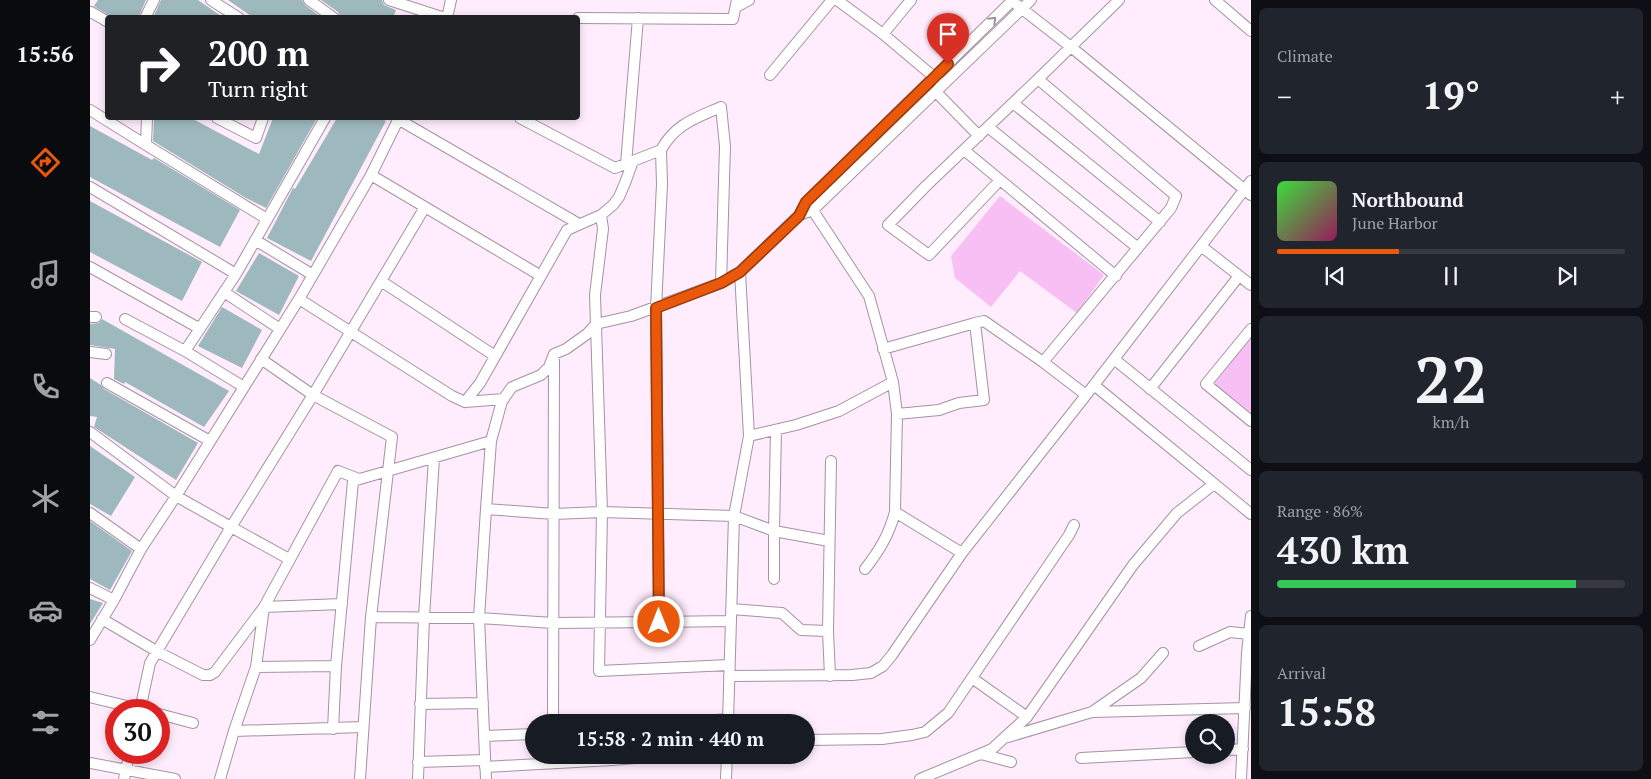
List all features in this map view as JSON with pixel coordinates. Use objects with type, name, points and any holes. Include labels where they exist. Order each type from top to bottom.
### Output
[{"type":"street","points":[[146,15],[154,0]]},
{"type":"street","points":[[211,0],[234,15]]},
{"type":"street","points":[[309,0],[330,15]]},
{"type":"street","points":[[389,0],[436,15]]},
{"type":"street","points":[[447,15],[451,0]]},
{"type":"street","points":[[580,18],[733,19],[736,3],[749,0]]},
{"type":"street","points":[[770,76],[832,0]]},
{"type":"street","points":[[837,0],[883,34],[935,77],[940,88],[979,136]]},
{"type":"street","points":[[883,34],[911,0]]},
{"type":"street","points":[[810,206],[935,77],[1013,0],[1247,192]]},
{"type":"street","points":[[486,779],[479,618],[486,509],[491,442],[504,399],[512,387],[541,375],[549,368],[554,354],[566,349],[587,334],[596,324],[656,308],[721,283],[740,272],[940,88],[1031,0]]},
{"type":"street","points":[[1000,180],[929,255],[888,225],[1119,0]]},
{"type":"street","points":[[1215,0],[1251,31]]},
{"type":"street","points":[[90,13],[105,20]]},
{"type":"street","points":[[465,402],[480,383],[568,230],[601,215],[619,196],[629,162],[638,18]]},
{"type":"street","points":[[1038,79],[1176,196],[1171,208],[1160,222],[1043,362]]},
{"type":"street","points":[[1013,103],[1160,222]]},
{"type":"street","points":[[659,622],[656,308],[662,150],[667,139],[683,123],[721,107],[725,146],[721,283]]},
{"type":"street","points":[[90,110],[105,119]]},
{"type":"street","points":[[106,120],[267,220]]},
{"type":"street","points":[[146,145],[147,120]]},
{"type":"street","points":[[221,120],[256,138],[262,120]]},
{"type":"street","points":[[185,351],[236,274],[324,120]]},
{"type":"street","points":[[90,640],[141,549],[299,299],[372,176],[397,120]]},
{"type":"street","points":[[401,120],[579,224]]},
{"type":"street","points":[[524,120],[615,168],[662,150]]},
{"type":"street","points":[[988,126],[1138,248]]},
{"type":"street","points":[[964,150],[1116,276]]},
{"type":"street","points":[[372,176],[541,276]]},
{"type":"street","points":[[729,676],[830,676],[871,673],[882,666],[904,638],[962,553],[1201,246],[1247,192],[1251,181]]},
{"type":"street","points":[[90,187],[236,274]]},
{"type":"street","points":[[810,206],[869,296],[893,382],[897,414],[895,512],[891,528],[880,550],[865,569]]},
{"type":"street","points":[[143,699],[150,663],[425,208]]},
{"type":"street","points":[[601,215],[603,229],[595,295],[602,512],[599,671],[729,665]]},
{"type":"street","points":[[255,240],[313,275]]},
{"type":"street","points":[[1201,246],[1251,285]]},
{"type":"street","points":[[90,267],[195,326],[201,327]]},
{"type":"street","points":[[728,714],[734,516],[749,436],[740,272]]},
{"type":"street","points":[[1150,389],[1239,276]]},
{"type":"street","points":[[381,281],[495,356]]},
{"type":"street","points":[[224,292],[280,329]]},
{"type":"street","points":[[299,299],[452,396],[465,402],[504,399]]},
{"type":"street","points":[[126,319],[185,351],[244,387]]},
{"type":"street","points":[[883,349],[984,321],[1086,395]]},
{"type":"street","points":[[897,414],[939,410],[959,403],[984,400],[975,322]]},
{"type":"street","points":[[1251,329],[1206,384],[1251,421]]},
{"type":"street","points":[[90,352],[106,354]]},
{"type":"street","points":[[553,714],[554,354]]},
{"type":"street","points":[[261,360],[313,395],[392,437],[371,617],[360,779]]},
{"type":"street","points":[[1114,360],[1251,470]]},
{"type":"street","points":[[749,436],[839,411],[893,382]]},
{"type":"street","points":[[107,383],[210,441]]},
{"type":"street","points":[[1094,385],[1251,514]]},
{"type":"street","points":[[774,579],[776,430]]},
{"type":"street","points":[[90,432],[176,496],[289,559]]},
{"type":"street","points":[[333,729],[336,666],[353,481],[491,442]]},
{"type":"street","points":[[418,779],[424,617],[434,458]]},
{"type":"street","points":[[830,676],[828,631],[831,461]]},
{"type":"street","points":[[102,619],[202,675],[210,675],[215,672],[264,606],[338,471],[359,479]]},
{"type":"street","points":[[920,779],[992,749],[1027,717],[1133,565],[1177,513],[1214,484]]},
{"type":"street","points":[[486,509],[554,514],[602,512],[734,516],[774,531],[829,541]]},
{"type":"street","points":[[895,512],[962,553]]},
{"type":"street","points":[[90,514],[141,549]]},
{"type":"street","points":[[815,740],[882,739],[925,732],[948,713],[1070,535],[1074,525]]},
{"type":"street","points":[[90,588],[114,600]]},
{"type":"street","points":[[264,606],[342,604]]},
{"type":"street","points":[[220,779],[256,667],[264,606]]},
{"type":"street","points":[[731,609],[782,613],[800,630],[828,631]]},
{"type":"street","points":[[1241,779],[1251,616]]},
{"type":"street","points":[[371,617],[479,618],[600,624],[730,621]]},
{"type":"street","points":[[1199,646],[1230,632],[1249,634]]},
{"type":"street","points":[[1092,712],[1141,678],[1163,653]]},
{"type":"street","points":[[256,667],[336,666]]},
{"type":"street","points":[[972,678],[1027,717]]},
{"type":"street","points":[[90,697],[105,701]]},
{"type":"street","points":[[420,704],[483,702]]},
{"type":"street","points":[[1004,738],[1092,712],[1245,708]]},
{"type":"street","points":[[170,717],[193,723]]},
{"type":"street","points":[[234,732],[333,729],[364,726]]},
{"type":"street","points":[[484,736],[525,734]]},
{"type":"street","points":[[1235,749],[1243,749]]},
{"type":"street","points":[[1081,758],[1185,752]]},
{"type":"street","points":[[981,754],[1011,762]]},
{"type":"street","points":[[418,762],[525,762]]},
{"type":"street","points":[[90,763],[125,775],[175,779]]},
{"type":"street","points":[[726,779],[727,764]]},
{"type":"shaded area","points":[[1000,196],[1104,275],[1077,313],[1020,271],[991,307],[955,278],[951,256]]},
{"type":"shaded area","points":[[1251,337],[1251,414],[1214,384]]},
{"type":"building","points":[[98,0],[146,0],[139,15],[108,15],[94,6]]},
{"type":"building","points":[[161,0],[198,0],[220,15],[154,15]]},
{"type":"building","points":[[228,0],[302,0],[305,5],[318,15],[250,15]]},
{"type":"building","points":[[321,0],[382,0],[384,5],[396,10],[394,15],[340,15]]},
{"type":"building","points":[[154,120],[195,120],[259,154],[272,120],[316,120],[266,208],[246,198],[153,141]]},
{"type":"building","points":[[336,120],[386,121],[311,261],[267,238],[293,188],[295,189]]},
{"type":"building","points":[[90,126],[152,160],[154,158],[240,210],[220,247],[90,177]]},
{"type":"building","points":[[90,201],[202,262],[182,301],[90,252]]},
{"type":"building","points":[[259,253],[299,276],[279,315],[236,291]]},
{"type":"building","points":[[222,307],[262,330],[242,368],[198,346]]},
{"type":"building","points":[[102,319],[229,391],[204,427],[125,382],[124,384],[114,379],[115,349],[90,345],[90,324],[99,323]]},
{"type":"building","points":[[90,378],[104,389],[198,443],[176,480],[94,427],[97,417],[90,416]]},
{"type":"building","points":[[90,446],[135,477],[111,516],[90,504]]},
{"type":"building","points":[[90,521],[132,551],[110,590],[90,579]]},
{"type":"building","points":[[90,599],[103,603],[90,624]]},
{"type":"route","points":[[659,622],[656,308],[721,283],[740,272],[799,216],[806,202],[948,64]]}]
